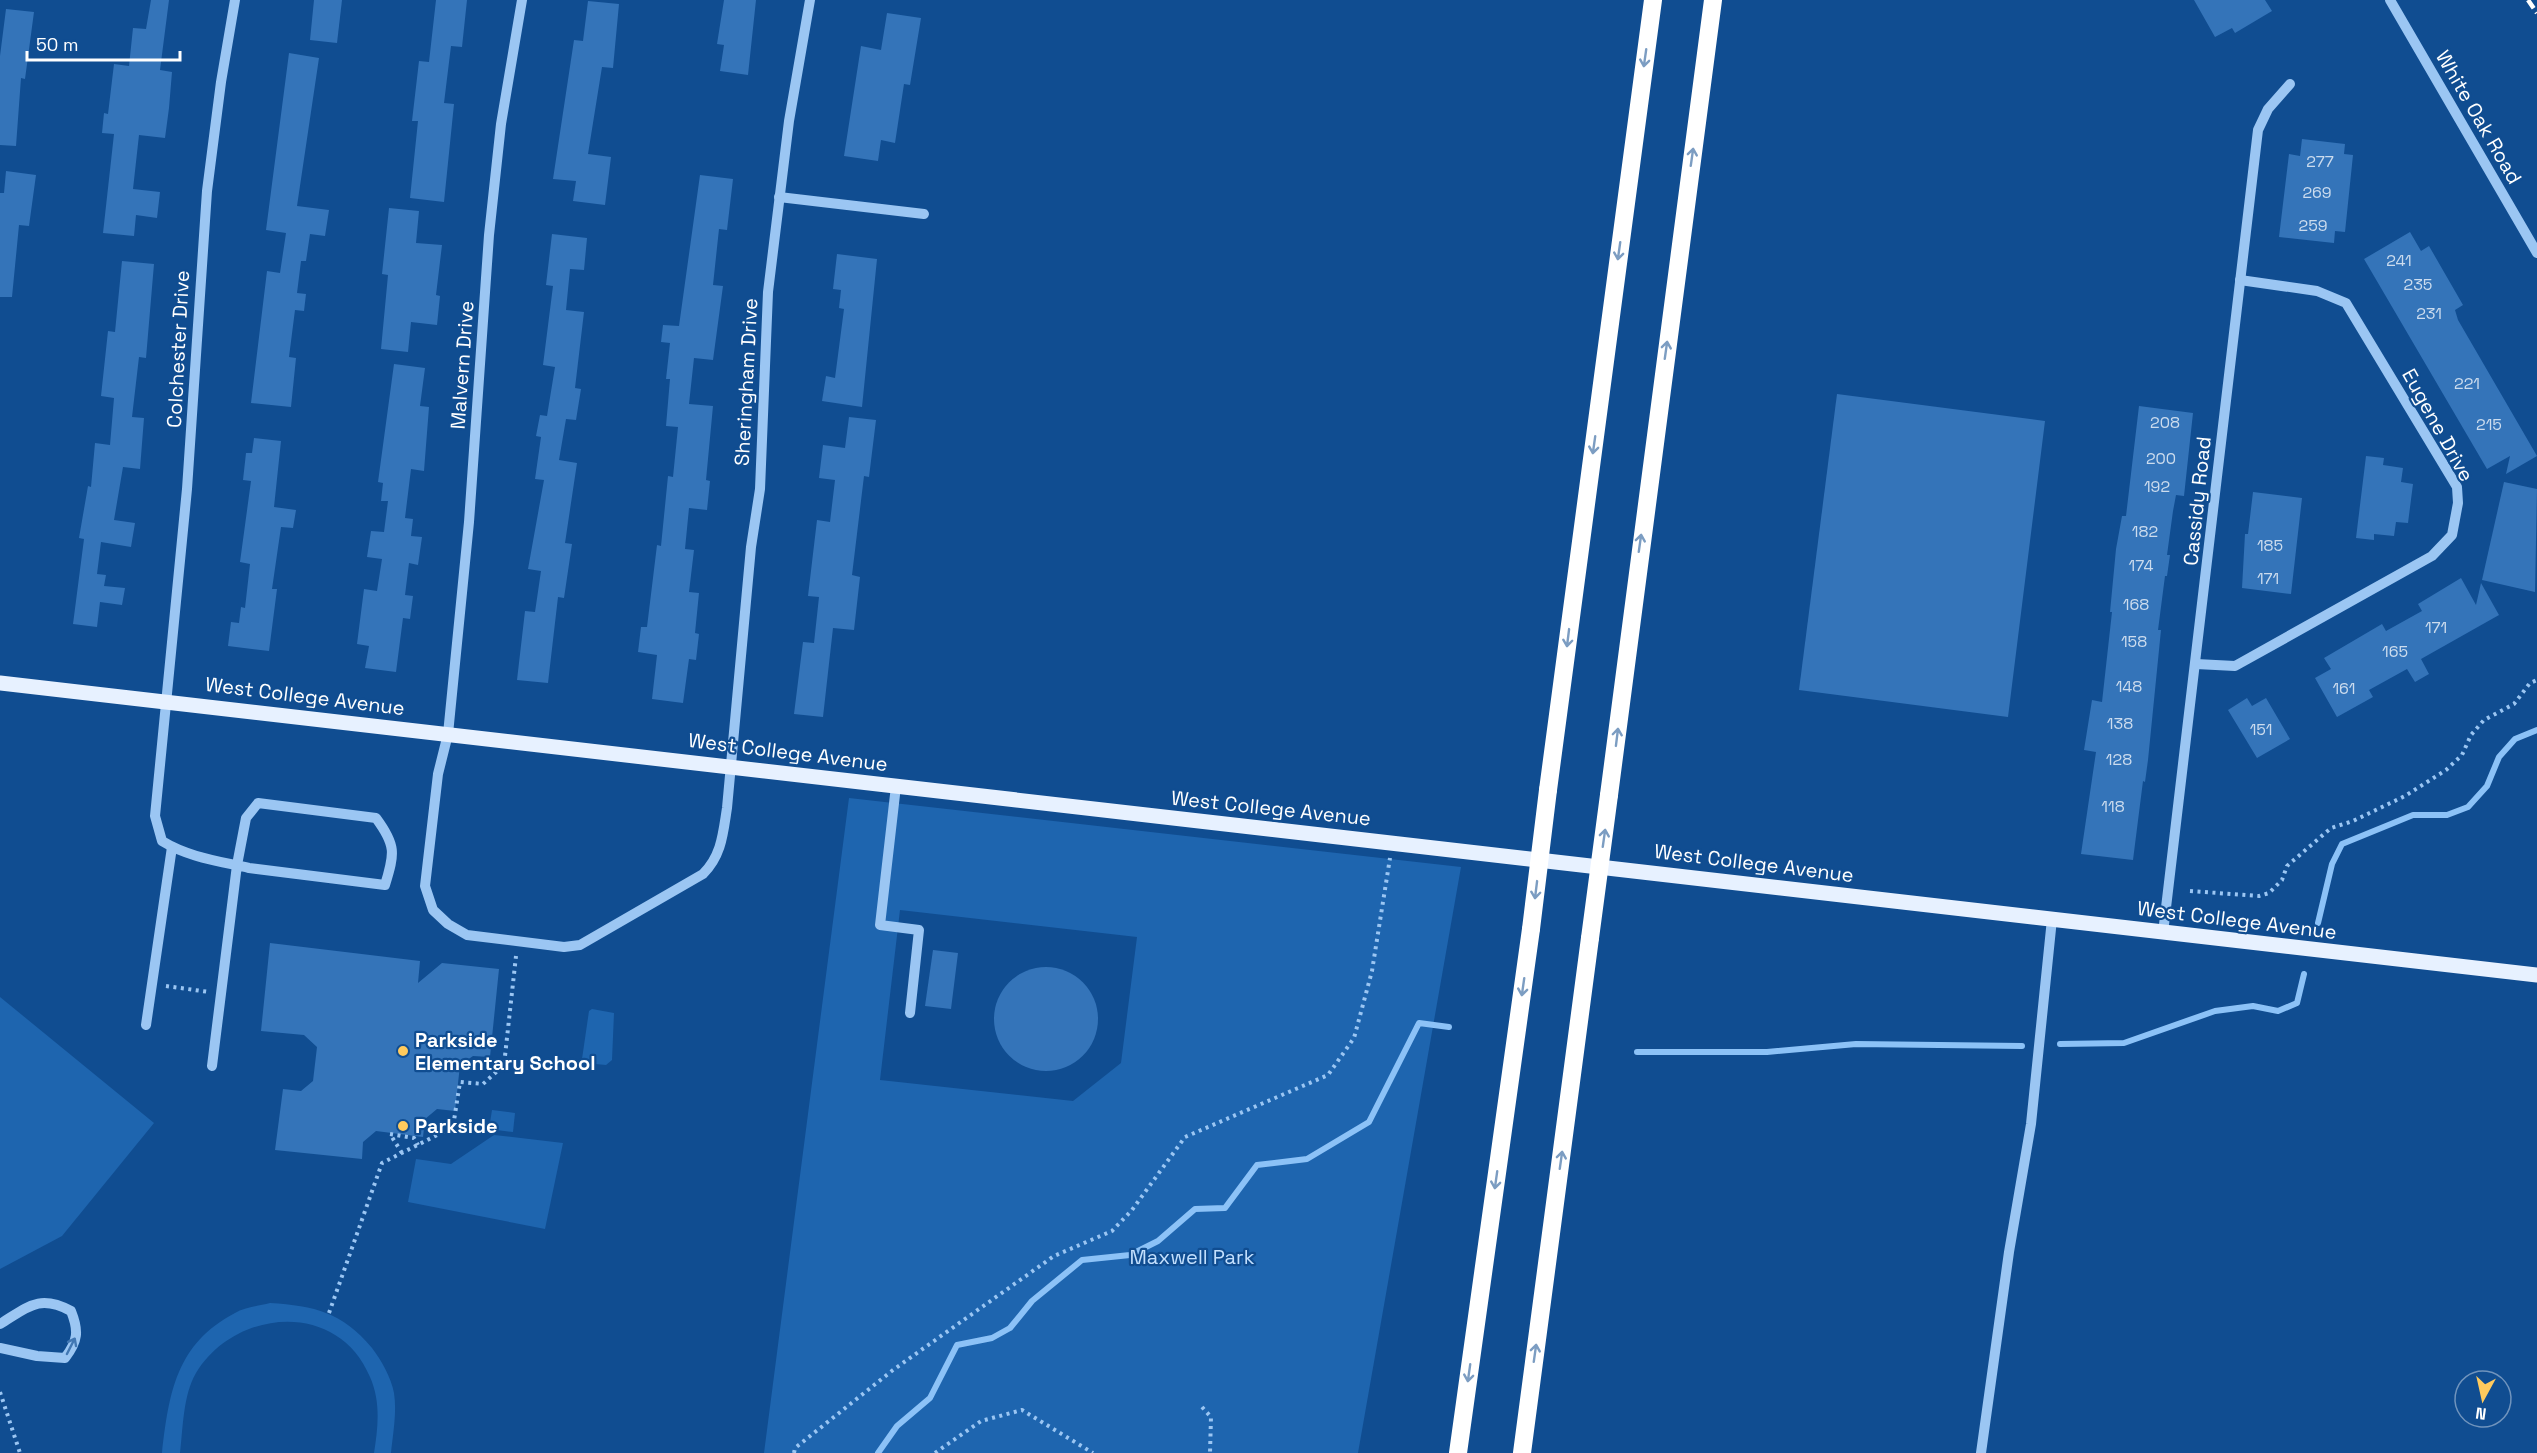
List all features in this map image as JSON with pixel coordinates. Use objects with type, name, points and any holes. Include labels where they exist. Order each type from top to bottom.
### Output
[{"type":"highway","points":[[1458,1453],[1531,929],[1653,0]]},
{"type":"highway","points":[[1522,1453],[1713,0]]},
{"type":"main road","name":"West College Avenue","points":[[0,683],[2537,975]]},
{"type":"street","name":"Colchester Drive","points":[[172,847],[162,841],[155,816],[187,489],[207,191],[220,82],[235,0]]},
{"type":"street","name":"Malvern Drive","points":[[518,941],[467,935],[448,924],[434,910],[425,885],[438,774],[448,734],[469,522],[489,235],[501,124],[522,0]]},
{"type":"street","name":"Sheringham Drive","points":[[518,941],[564,947],[580,945],[704,874],[714,864],[720,850],[731,767],[751,547],[759,489],[768,292],[789,121],[810,0]]},
{"type":"street","name":"White Oak Road","points":[[2390,0],[2537,253]]},
{"type":"street","name":"Cassidy Road","points":[[2163,933],[2258,130],[2268,109],[2290,84]]},
{"type":"street","points":[[779,197],[924,214]]},
{"type":"street","name":"Eugene Drive","points":[[2196,664],[2235,666],[2337,610],[2432,556],[2452,535],[2457,520],[2457,487],[2346,303],[2317,291],[2240,280]]},
{"type":"street","points":[[896,786],[880,925],[919,930],[910,1013]]},
{"type":"street","points":[[146,1025],[172,847],[188,855],[237,865],[385,885],[393,861],[391,838],[376,818],[258,803],[246,818],[237,865],[212,1066]]},
{"type":"street","points":[[1981,1453],[2009,1252],[2031,1124],[2052,919]]},
{"type":"street","points":[[0,1324],[20,1310],[42,1302],[57,1304],[71,1311],[78,1329],[74,1345],[65,1358],[37,1356],[0,1348]]},
{"type":"path","points":[[2190,891],[2259,896],[2269,893],[2282,879],[2287,866],[2331,828],[2353,821],[2405,796],[2446,770],[2462,755],[2471,735],[2484,720],[2514,704],[2530,683],[2537,680]]},
{"type":"path","points":[[794,1453],[795,1448],[893,1370],[1054,1256],[1112,1231],[1132,1210],[1185,1137],[1328,1075],[1354,1038],[1372,971],[1392,842]]},
{"type":"path","points":[[329,1313],[382,1163],[453,1127],[460,1082],[483,1084],[504,1065],[518,941]]},
{"type":"path","points":[[180,988],[208,992]]},
{"type":"path","points":[[402,1153],[390,1134],[414,1138],[418,1145]]},
{"type":"path","points":[[0,1392],[20,1453]]},
{"type":"path","points":[[1202,1407],[1211,1417],[1210,1453]]},
{"type":"path","points":[[935,1453],[981,1421],[1022,1410],[1093,1453]]},
{"type":"green space","name":"Maxwell Park","points":[[849,798],[1461,867],[1358,1453],[764,1453]],"holes":[[[900,910],[1137,937],[1121,1063],[1073,1101],[880,1080]]]},
{"type":"green space","points":[[0,997],[154,1123],[62,1236],[0,1269]]},
{"type":"green space","points":[[592,1009],[614,1013],[612,1060],[606,1065],[585,1063],[582,1059],[589,1011]]},
{"type":"green space","points":[[492,1110],[515,1113],[513,1132],[489,1129]]},
{"type":"green space","points":[[494,1135],[563,1143],[545,1229],[408,1202],[416,1159],[451,1164]]},
{"type":"green space","points":[[270,1303],[301,1306],[327,1313],[350,1326],[372,1348],[391,1381],[394,1393],[395,1415],[391,1453],[374,1453],[377,1424],[376,1396],[370,1377],[355,1352],[335,1335],[311,1325],[286,1322],[260,1325],[236,1335],[214,1351],[196,1373],[188,1391],[180,1453],[162,1453],[173,1391],[188,1355],[215,1325],[239,1311]]},
{"type":"building","points":[[151,0],[169,0],[160,70],[172,72],[169,108],[165,138],[139,135],[133,189],[160,192],[157,218],[136,215],[134,236],[103,233],[114,134],[102,133],[104,113],[108,114],[114,64],[129,66],[133,28],[146,29]]},
{"type":"building","points":[[314,0],[342,0],[337,43],[310,40]]},
{"type":"building","points":[[436,0],[467,0],[462,47],[451,46],[444,103],[454,104],[444,202],[410,198],[418,121],[412,121],[419,61],[429,62]]},
{"type":"building","points":[[724,0],[756,0],[748,75],[720,71],[724,45],[717,44]]},
{"type":"building","points":[[2194,0],[2265,0],[2272,11],[2235,33],[2232,28],[2215,37]]},
{"type":"building","points":[[588,1],[619,4],[613,68],[602,67],[588,154],[611,157],[605,205],[573,201],[576,181],[553,179],[574,40],[583,41]]},
{"type":"building","points":[[6,9],[34,12],[25,79],[21,78],[16,146],[0,145],[0,56]]},
{"type":"building","points":[[887,13],[921,18],[910,85],[904,84],[895,143],[881,140],[878,161],[844,156],[861,46],[881,50]]},
{"type":"building","points":[[289,53],[319,58],[297,206],[329,210],[325,236],[310,234],[306,261],[301,261],[297,293],[306,294],[304,311],[295,310],[289,357],[296,358],[291,407],[251,403],[267,271],[280,273],[286,233],[266,230]]},
{"type":"building","points":[[2302,139],[2345,144],[2344,154],[2353,155],[2345,232],[2335,231],[2334,243],[2279,237],[2289,154],[2300,156]]},
{"type":"building","points":[[6,171],[36,175],[29,226],[19,225],[12,297],[0,297],[0,193],[4,193]]},
{"type":"building","points":[[700,175],[733,179],[727,230],[719,229],[713,285],[723,286],[713,360],[694,358],[689,404],[713,406],[706,480],[710,481],[707,510],[689,508],[685,549],[694,550],[689,592],[699,593],[695,633],[699,634],[696,660],[689,659],[683,703],[652,699],[657,655],[638,652],[641,627],[647,627],[657,545],[661,546],[668,476],[673,477],[678,427],[666,426],[670,379],[666,379],[670,343],[661,342],[663,325],[679,326]]},
{"type":"building","points":[[389,208],[419,211],[416,243],[442,245],[436,295],[440,296],[437,325],[411,322],[408,352],[381,349],[388,275],[382,274]]},
{"type":"building","points":[[2410,232],[2421,251],[2429,246],[2463,305],[2455,310],[2458,320],[2537,456],[2506,474],[2510,456],[2487,469],[2364,259]]},
{"type":"building","points":[[552,234],[587,238],[584,270],[570,269],[566,310],[584,312],[575,388],[581,389],[576,420],[566,419],[559,460],[577,463],[565,543],[572,544],[564,598],[558,597],[548,683],[517,680],[525,611],[535,612],[541,571],[528,569],[544,480],[535,479],[541,437],[536,436],[540,415],[547,416],[555,367],[543,365],[553,286],[546,285]]},
{"type":"building","points":[[837,254],[877,259],[862,407],[822,401],[826,376],[835,378],[844,309],[839,308],[841,290],[833,289]]},
{"type":"building","points":[[122,261],[154,264],[146,358],[139,357],[132,417],[144,418],[140,469],[123,467],[114,520],[135,523],[131,547],[101,542],[97,574],[106,575],[104,586],[125,588],[122,605],[100,602],[97,627],[73,624],[84,539],[79,538],[88,486],[91,487],[95,443],[110,445],[114,398],[101,396],[108,331],[115,332]]},
{"type":"building","points":[[394,364],[425,368],[420,406],[429,407],[424,471],[411,469],[405,518],[413,519],[411,536],[422,537],[418,565],[409,563],[405,595],[413,596],[410,619],[403,618],[396,672],[365,668],[369,646],[357,644],[364,589],[377,591],[382,559],[367,557],[371,531],[384,532],[388,501],[381,501],[383,483],[378,482]]},
{"type":"building","points":[[1837,394],[2045,421],[2008,717],[1799,690]]},
{"type":"building","points":[[2139,406],[2193,413],[2184,496],[2176,495],[2167,555],[2170,555],[2158,630],[2161,630],[2148,760],[2145,782],[2143,781],[2133,860],[2081,854],[2096,752],[2084,750],[2092,700],[2102,702],[2116,549],[2122,516],[2126,516]]},
{"type":"building","points":[[849,417],[876,420],[869,477],[864,476],[852,575],[860,577],[854,630],[833,628],[823,717],[794,714],[803,642],[814,643],[819,597],[808,596],[817,520],[830,522],[835,480],[819,478],[823,445],[845,448]]},
{"type":"building","points":[[254,438],[281,441],[274,507],[296,510],[293,528],[281,527],[272,589],[277,589],[269,651],[228,646],[231,622],[239,623],[241,607],[245,608],[250,564],[240,562],[251,481],[243,480],[246,453],[252,453]]},
{"type":"building","points":[[2366,456],[2384,458],[2383,465],[2403,468],[2401,482],[2413,484],[2408,523],[2396,522],[2394,536],[2374,534],[2374,540],[2356,538]]},
{"type":"building","points":[[2504,482],[2537,489],[2535,592],[2482,580]]},
{"type":"building","points":[[2253,492],[2302,498],[2291,594],[2242,588],[2245,534],[2248,534]]},
{"type":"building","points":[[2461,578],[2476,605],[2481,583],[2499,615],[2421,659],[2429,674],[2415,682],[2407,669],[2369,690],[2373,697],[2337,717],[2315,678],[2331,669],[2324,658],[2382,624],[2386,631],[2422,611],[2418,604]]},
{"type":"building","points":[[2247,698],[2252,706],[2266,698],[2290,739],[2257,758],[2228,710]]},
{"type":"building","name":"Parkside Elementary School","points":[[270,943],[420,961],[418,983],[442,963],[499,969],[490,1057],[473,1056],[460,1065],[455,1111],[437,1109],[425,1119],[423,1137],[376,1131],[363,1142],[362,1159],[275,1150],[283,1089],[301,1091],[313,1081],[317,1047],[304,1035],[261,1031]]},
{"type":"building","points":[[933,950],[958,953],[951,1009],[925,1006]]},
{"type":"building","points":[[1046,967],[1066,971],[1083,982],[1094,999],[1098,1019],[1094,1039],[1083,1056],[1066,1067],[1046,1071],[1026,1067],[1009,1056],[998,1039],[994,1019],[998,999],[1009,982],[1026,971]]},
{"type":"waterway","points":[[2318,923],[2332,864],[2342,844],[2413,815],[2447,815],[2468,807],[2487,786],[2499,757],[2515,739],[2537,730]]},
{"type":"waterway","points":[[2060,1044],[2124,1043],[2215,1011],[2253,1006],[2278,1011],[2297,1003],[2304,974]]},
{"type":"waterway","points":[[878,1453],[897,1426],[930,1398],[957,1345],[992,1338],[1010,1328],[1032,1301],[1082,1260],[1130,1255],[1158,1241],[1195,1209],[1225,1208],[1257,1165],[1307,1159],[1369,1122],[1419,1023],[1449,1027]]},
{"type":"waterway","points":[[1637,1052],[1767,1052],[1856,1044],[2022,1046]]},
{"type":"railway","points":[[2528,0],[2537,13]]},
{"type":"place","name":"Parkside Elementary School","points":[[403,1051]]},
{"type":"place","name":"Parkside","points":[[403,1126]]}]
